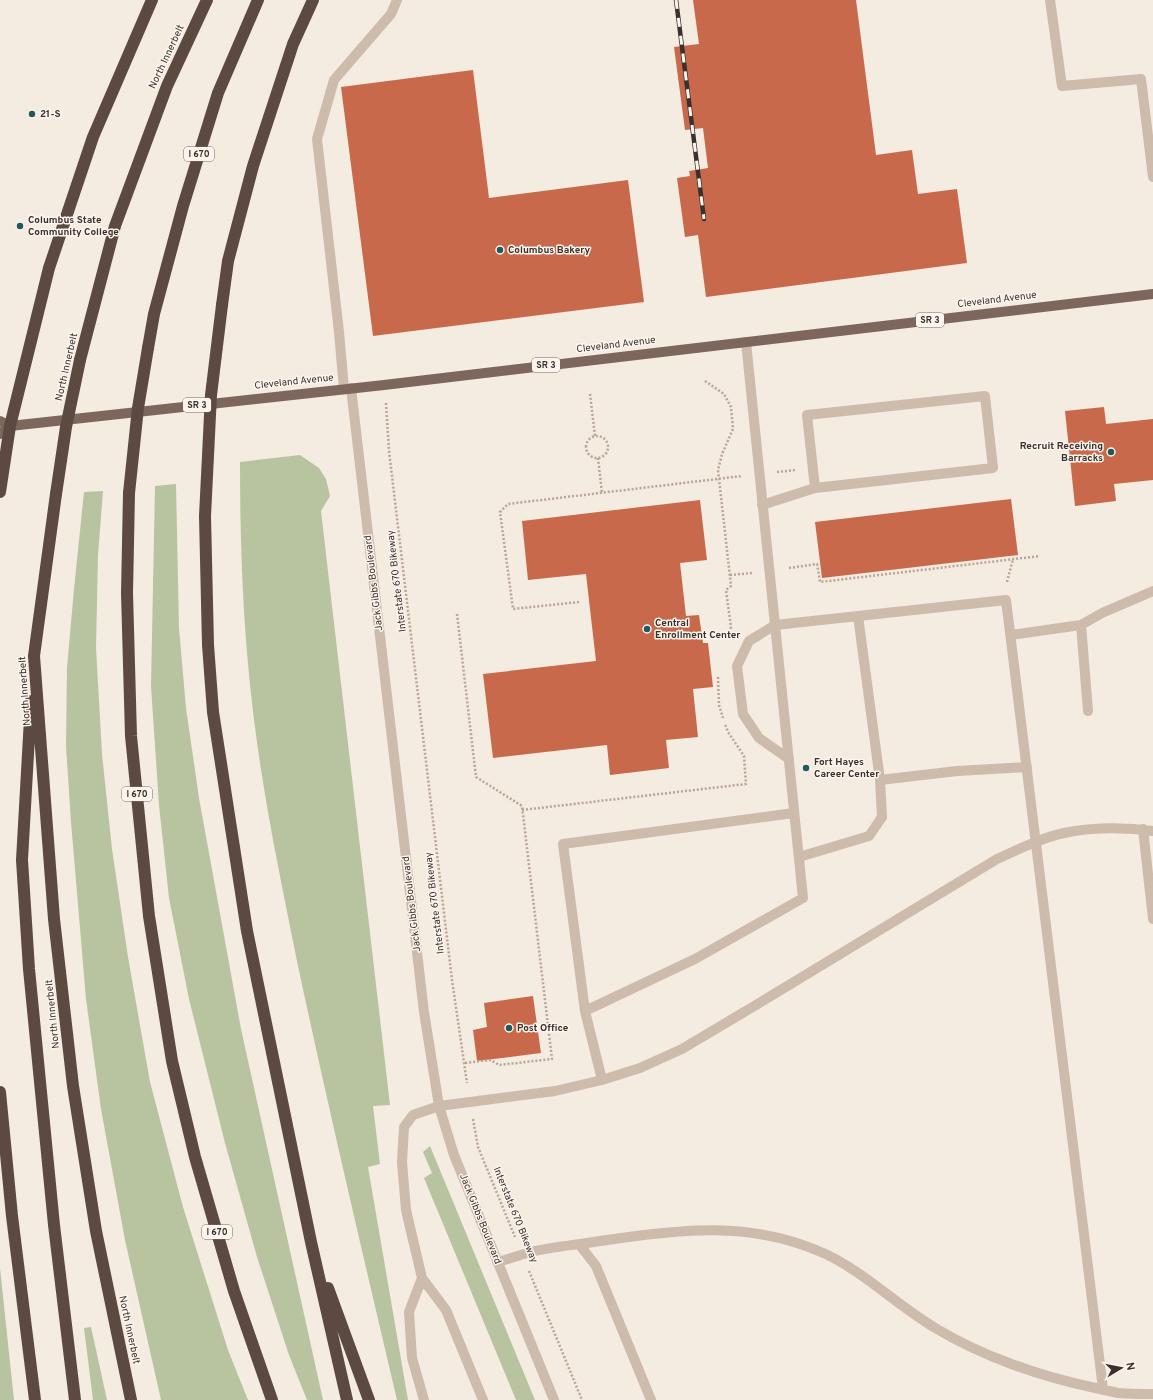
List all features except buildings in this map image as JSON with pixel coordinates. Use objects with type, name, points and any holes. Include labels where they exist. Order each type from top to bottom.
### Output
[{"type":"highway","points":[[0,492],[5,424],[49,268],[93,137],[152,0]]},
{"type":"highway","name":"North Innerbelt","points":[[131,1400],[96,1231],[73,1086],[54,919],[34,656],[66,427],[89,322],[118,219],[166,86],[207,0]]},
{"type":"highway","name":"I 670","points":[[258,0],[218,93],[183,206],[154,314],[138,408],[129,493],[127,593],[131,736],[149,916],[172,1061],[195,1157],[234,1291],[272,1400]]},
{"type":"highway","points":[[313,0],[293,44],[253,166],[228,261],[211,395],[205,516],[208,645],[213,712],[247,931],[311,1242],[347,1400]]},
{"type":"highway","points":[[34,656],[22,860],[29,969],[51,1194],[75,1400]]},
{"type":"highway","points":[[0,1092],[12,1216],[35,1400]]},
{"type":"highway","points":[[311,1242],[369,1400]]},
{"type":"main road","name":"Cleveland Avenue","points":[[5,424],[384,385],[1153,294]]},
{"type":"main road","points":[[0,434],[5,424]]},
{"type":"street","name":"Jack Gibbs Boulevard","points":[[397,0],[391,14],[334,80],[317,139],[339,332],[424,1012],[439,1106],[454,1155],[554,1400]]},
{"type":"street","points":[[1050,0],[1062,86],[1141,78],[1153,177]]},
{"type":"street","points":[[585,1011],[695,959],[803,898],[746,342]]},
{"type":"street","points":[[762,505],[815,488],[992,468],[985,396],[807,415],[815,488]]},
{"type":"street","points":[[1011,635],[1081,625],[1153,591]]},
{"type":"street","points":[[789,759],[759,738],[743,714],[736,666],[749,641],[775,625],[1006,600],[1104,1389]]},
{"type":"street","points":[[799,857],[869,836],[882,816],[880,780],[858,616]]},
{"type":"street","points":[[1081,625],[1088,711]]},
{"type":"street","points":[[880,780],[957,771],[1027,767]]},
{"type":"street","points":[[602,1080],[585,1011],[563,844],[794,813]]},
{"type":"street","points":[[483,1400],[446,1310],[422,1278],[406,1210],[402,1162],[404,1127],[413,1115],[439,1106],[555,1091],[602,1080],[640,1068],[682,1049],[997,858],[1036,842],[1064,833],[1094,829],[1148,830],[1153,919]]},
{"type":"street","points":[[498,1262],[534,1252],[579,1244],[681,1230],[717,1229],[786,1238],[821,1252],[853,1270],[937,1330],[976,1349],[1027,1370],[1065,1382],[1117,1392],[1153,1394]]},
{"type":"street","points":[[579,1244],[596,1266],[651,1400]]},
{"type":"street","points":[[422,1278],[409,1312],[412,1358],[424,1400]]},
{"type":"path","points":[[705,381],[724,394],[731,407],[733,429],[722,454],[718,470],[731,586],[726,590],[731,627],[726,642]]},
{"type":"path","name":"Interstate 670 Bikeway","points":[[384,385],[389,451],[452,980],[478,1147],[582,1400]]},
{"type":"path","points":[[590,394],[595,436]]},
{"type":"path","points":[[595,436],[598,436],[604,440],[607,446],[604,456],[598,458],[590,456],[586,447],[589,440],[595,436]]},
{"type":"path","points":[[598,458],[602,493]]},
{"type":"path","points":[[579,602],[513,609],[500,512],[508,504],[813,468]]},
{"type":"path","points":[[730,576],[817,564],[820,582],[1040,556]]},
{"type":"path","points":[[457,614],[476,777],[522,806],[552,1059],[499,1065],[491,1060],[464,1063]]},
{"type":"path","points":[[522,810],[746,784],[744,756],[728,732],[719,705],[719,675]]},
{"type":"green space","points":[[300,455],[319,468],[326,479],[330,496],[321,511],[390,1105],[373,1106],[380,1164],[368,1167],[408,1400],[397,1400],[346,1183],[298,966],[273,839],[253,711],[243,587],[240,462]]},
{"type":"green space","points":[[176,484],[179,628],[186,708],[199,798],[241,1029],[323,1400],[307,1400],[289,1355],[257,1257],[225,1143],[189,999],[169,898],[159,805],[151,686],[155,486]]},
{"type":"green space","points":[[103,491],[98,555],[96,648],[102,754],[112,849],[128,957],[150,1082],[183,1207],[228,1350],[248,1400],[161,1400],[125,1240],[101,1109],[86,999],[66,746],[67,668],[84,492]]},
{"type":"green space","points":[[430,1146],[535,1400],[516,1400],[424,1178],[432,1173],[423,1152]]},
{"type":"green space","points":[[0,1268],[14,1400],[0,1400]]},
{"type":"green space","points":[[91,1327],[107,1400],[93,1400],[84,1328]]},
{"type":"railway","points":[[676,0],[704,219]]},
{"type":"place","name":"21-S","points":[[32,114]]},
{"type":"place","name":"Columbus State Community College","points":[[20,226]]},
{"type":"place","name":"Columbus Bakery","points":[[500,250]]},
{"type":"place","name":"Recruit Receiving Barracks","points":[[1111,452]]},
{"type":"place","name":"Central Enrollment Center","points":[[647,629]]},
{"type":"place","name":"Fort Hayes Career Center","points":[[806,768]]},
{"type":"place","name":"Post Office","points":[[509,1028]]}]
